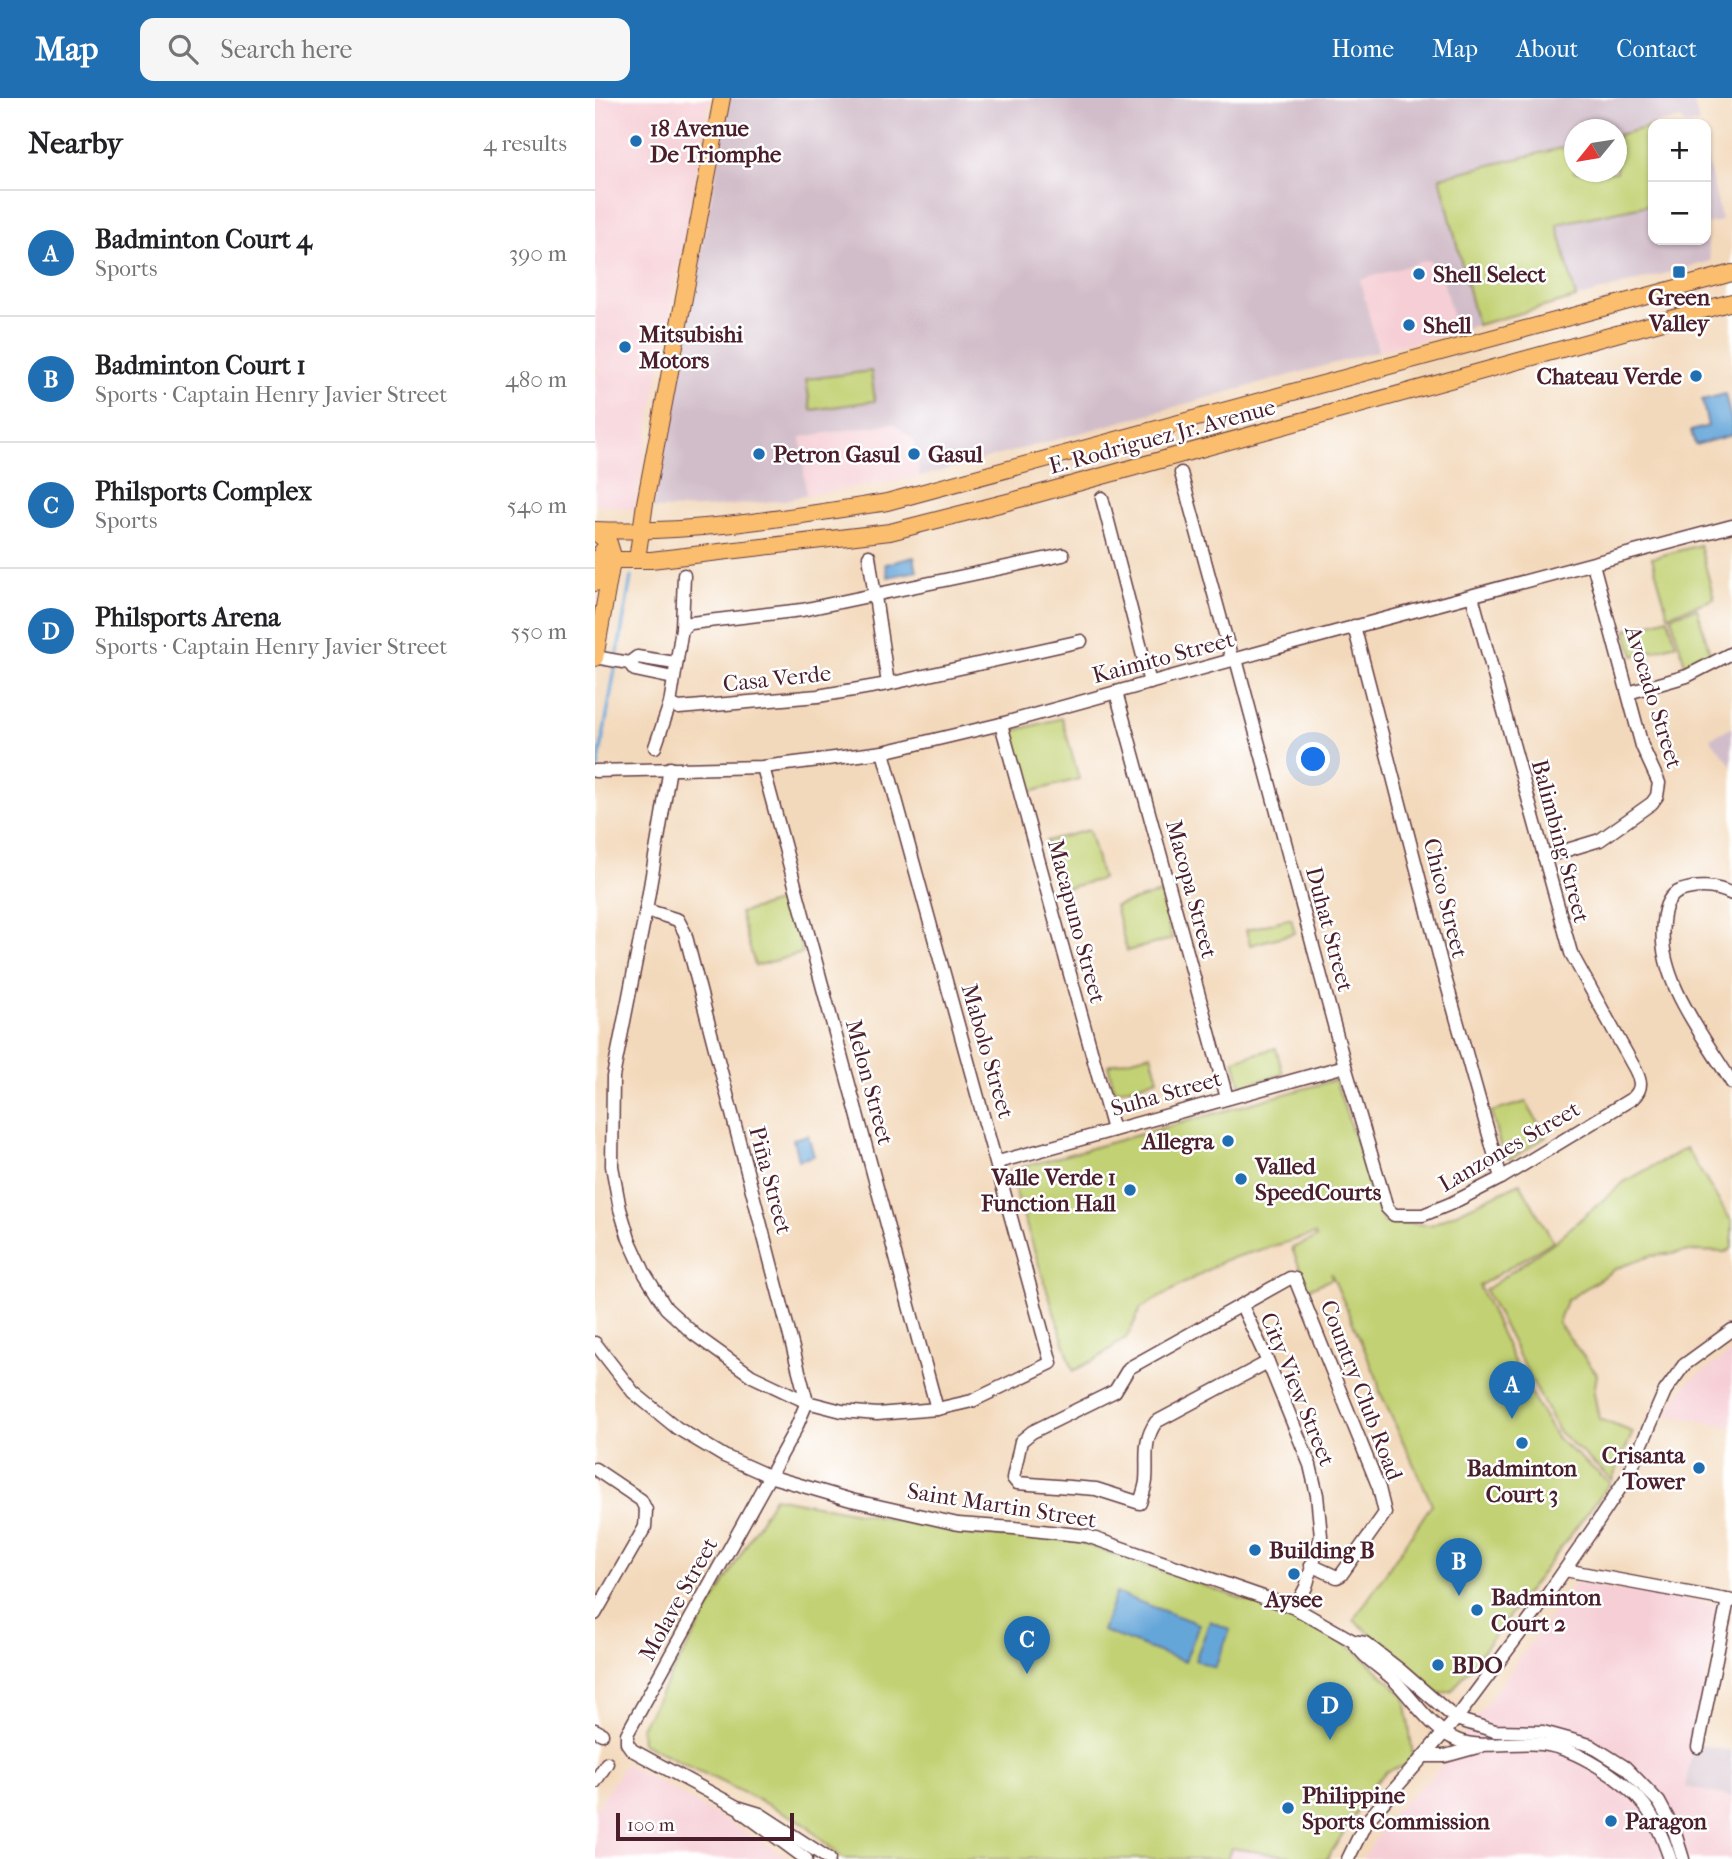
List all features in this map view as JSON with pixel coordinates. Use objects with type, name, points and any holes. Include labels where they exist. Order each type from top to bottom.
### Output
[{"type":"main road","points":[[637,560],[640,529],[722,98]]},
{"type":"main road","name":"E. Rodriguez Jr. Avenue","points":[[595,531],[709,526],[887,502],[1732,273]]},
{"type":"main road","name":"E. Rodriguez Jr. Avenue","points":[[602,560],[637,560],[890,532],[1050,491],[1732,302]]},
{"type":"main road","points":[[598,658],[602,550],[609,543],[640,529]]},
{"type":"main road","points":[[595,531],[609,543]]},
{"type":"main road","points":[[595,583],[602,560]]},
{"type":"street","name":"Duhat Street","points":[[1181,473],[1345,1066],[1387,1208]]},
{"type":"street","points":[[1102,498],[1150,683]]},
{"type":"street","name":"Kaimito Street","points":[[600,771],[763,767],[883,752],[1000,724],[1732,526]]},
{"type":"street","points":[[682,628],[691,623],[802,610],[1063,555]]},
{"type":"street","points":[[869,556],[888,684]]},
{"type":"street","name":"Avocado Street","points":[[1544,857],[1600,840],[1652,803],[1657,796],[1657,773],[1642,746],[1593,564]]},
{"type":"street","points":[[655,747],[670,704],[682,628],[684,575]]},
{"type":"street","name":"Balimbing Street","points":[[1472,596],[1571,953],[1635,1069],[1641,1085]]},
{"type":"street","name":"Chico Street","points":[[1355,626],[1444,974],[1501,1178]]},
{"type":"street","name":"Casa Verde","points":[[670,704],[679,708],[818,696],[888,684],[1081,641]]},
{"type":"street","points":[[1628,693],[1687,676],[1732,653]]},
{"type":"street","points":[[598,658],[628,662],[637,657],[675,663]]},
{"type":"street","points":[[628,662],[635,670],[673,678]]},
{"type":"street","name":"Macopa Street","points":[[1117,692],[1227,1098]]},
{"type":"street","name":"Macapuno Street","points":[[1000,724],[1113,1130]]},
{"type":"street","name":"Mabolo Street","points":[[883,752],[1051,1363],[972,1401],[937,1409]]},
{"type":"street","name":"Melon Street","points":[[763,767],[937,1409]]},
{"type":"street","points":[[670,768],[646,910],[613,1077],[612,1166],[629,1239],[645,1274],[666,1308],[695,1335],[752,1376],[807,1402],[842,1411],[877,1414],[937,1409]]},
{"type":"street","points":[[1732,894],[1711,887],[1691,887],[1674,894],[1664,909],[1662,931],[1663,958],[1672,984],[1732,1083]]},
{"type":"street","name":"Piña Street","points":[[646,910],[678,920],[685,933],[807,1402]]},
{"type":"street","name":"Suha Street","points":[[997,1162],[1345,1066]]},
{"type":"street","name":"Lanzones Street","points":[[1387,1208],[1394,1215],[1423,1215],[1450,1205],[1501,1178],[1633,1098],[1641,1085]]},
{"type":"street","name":"Country Club Road","points":[[1242,1306],[1290,1278],[1295,1279],[1379,1488],[1385,1513],[1344,1572],[1337,1577],[1311,1565]]},
{"type":"street","points":[[1242,1306],[1129,1368],[1115,1391],[1032,1432],[1021,1441],[1014,1481],[1096,1489],[1140,1503],[1146,1482],[1146,1443],[1156,1422],[1268,1362]]},
{"type":"street","name":"City View Street","points":[[1242,1306],[1310,1465],[1317,1495],[1321,1536],[1306,1587],[1295,1608]]},
{"type":"street","points":[[1348,1859],[1366,1822],[1445,1733],[1565,1570],[1628,1476],[1665,1391],[1684,1365],[1732,1330]]},
{"type":"street","name":"Saint Martin Street","points":[[595,1343],[633,1392],[668,1421],[724,1456],[769,1476],[852,1500],[958,1524],[1087,1536],[1295,1608],[1353,1641],[1366,1643],[1455,1719]]},
{"type":"street","points":[[769,1476],[807,1402]]},
{"type":"street","points":[[595,1469],[641,1500],[646,1510],[645,1527],[595,1614]]},
{"type":"street","name":"Molave Street","points":[[737,1807],[632,1750],[627,1743],[627,1734],[769,1476]]},
{"type":"street","points":[[1565,1570],[1730,1600],[1698,1747]]},
{"type":"street","name":"Saint Martin Street","points":[[1353,1641],[1359,1650],[1392,1678],[1445,1733]]},
{"type":"street","points":[[1455,1719],[1495,1731],[1543,1732],[1590,1745],[1625,1767],[1659,1802],[1674,1830],[1683,1859]]},
{"type":"street","points":[[1445,1733],[1458,1740],[1488,1745],[1543,1744],[1580,1755],[1618,1780],[1644,1806],[1660,1831],[1671,1859]]},
{"type":"street","points":[[1424,1756],[1445,1756],[1488,1745]]},
{"type":"street","points":[[595,1782],[607,1763]]},
{"type":"street","points":[[737,1807],[806,1859]]},
{"type":"street","points":[[737,1807],[759,1814],[829,1859]]},
{"type":"shaded area","points":[[595,98],[710,98],[634,510],[595,503],[595,381],[598,365],[595,364]]},
{"type":"shaded area","points":[[730,98],[1693,98],[1698,119],[1648,119],[1648,126],[1627,132],[1627,119],[1564,119],[1564,147],[1440,177],[1477,325],[1456,331],[1439,265],[1427,260],[1360,280],[1378,351],[920,477],[914,440],[893,423],[801,437],[806,495],[785,500],[706,508],[653,509]]},
{"type":"shaded area","points":[[1711,175],[1722,221],[1711,223]]},
{"type":"shaded area","points":[[1648,205],[1648,245],[1708,245],[1711,261],[1576,298],[1557,224]]},
{"type":"shaded area","points":[[1427,260],[1439,265],[1456,331],[1378,351],[1360,280]]},
{"type":"shaded area","points":[[893,423],[914,440],[920,477],[806,495],[800,437]]},
{"type":"shaded area","points":[[1732,727],[1732,766],[1710,738]]},
{"type":"shaded area","points":[[1732,1352],[1732,1427],[1667,1414],[1689,1381]]},
{"type":"shaded area","points":[[1576,1582],[1722,1604],[1685,1787],[1732,1797],[1732,1859],[1362,1859],[1392,1814],[1437,1771]]},
{"type":"shaded area","points":[[1694,1744],[1732,1751],[1732,1797],[1685,1787]]},
{"type":"shaded area","points":[[625,1764],[790,1859],[595,1859],[595,1810]]},
{"type":"shaded area","points":[[1231,1848],[1308,1859],[1227,1859]]},
{"type":"green space","points":[[1648,127],[1648,205],[1557,224],[1576,298],[1477,325],[1440,177],[1564,147],[1564,182],[1627,182],[1627,132]]},
{"type":"green space","points":[[871,371],[875,401],[811,410],[806,379]]},
{"type":"green space","points":[[1700,545],[1714,599],[1668,615],[1652,558]]},
{"type":"green space","points":[[1697,608],[1712,660],[1686,668],[1671,616]]},
{"type":"green space","points":[[1668,618],[1676,644],[1634,656],[1626,630]]},
{"type":"green space","points":[[1062,718],[1079,779],[1026,793],[1009,732]]},
{"type":"green space","points":[[1089,830],[1102,879],[1059,890],[1046,841]]},
{"type":"green space","points":[[1160,893],[1172,939],[1127,951],[1115,906]]},
{"type":"green space","points":[[788,899],[803,953],[755,966],[740,913]]},
{"type":"green space","points":[[1291,918],[1295,933],[1250,945],[1246,930]]},
{"type":"green space","points":[[1276,1048],[1283,1074],[1241,1086],[1234,1060]]},
{"type":"green space","points":[[1151,1054],[1158,1079],[1115,1091],[1108,1065]]},
{"type":"green space","points":[[1335,1080],[1383,1222],[1431,1225],[1520,1183],[1553,1241],[1479,1286],[1521,1377],[1556,1437],[1610,1483],[1452,1691],[1440,1694],[1354,1620],[1432,1504],[1380,1392],[1377,1378],[1331,1273],[1332,1279],[1308,1289],[1292,1248],[1316,1238],[1315,1234],[1225,1260],[1141,1308],[1128,1336],[1098,1358],[1073,1371],[1009,1171]]},
{"type":"green space","points":[[1526,1102],[1546,1137],[1511,1159],[1503,1156],[1491,1112]]},
{"type":"green space","points":[[1686,1148],[1732,1222],[1732,1248],[1726,1252],[1693,1251],[1650,1256],[1617,1268],[1566,1301],[1558,1323],[1597,1374],[1594,1393],[1599,1419],[1633,1432],[1612,1480],[1558,1431],[1485,1290],[1554,1242],[1624,1182]]},
{"type":"green space","points":[[774,1497],[967,1534],[1076,1541],[1285,1614],[1330,1633],[1358,1653],[1405,1696],[1414,1763],[1387,1771],[1375,1783],[1327,1859],[1308,1859],[1231,1848],[1227,1859],[843,1859],[801,1821],[642,1743],[641,1727]]},
{"type":"water","points":[[1725,394],[1732,435],[1695,445],[1691,431],[1708,426],[1702,400]]},
{"type":"water","points":[[914,557],[917,571],[888,577],[885,564]]},
{"type":"water","points":[[808,1135],[814,1156],[798,1160],[793,1139]]},
{"type":"water","points":[[1116,1593],[1199,1624],[1185,1662],[1102,1631]]},
{"type":"water","points":[[1210,1621],[1230,1630],[1215,1668],[1195,1660]]},
{"type":"waterway","points":[[595,784],[631,577]]},
{"type":"place","name":"18 Avenue De Triomphe","points":[[636,141]]},
{"type":"place","name":"Green Valley","points":[[1679,272]]},
{"type":"place","name":"Shell Select","points":[[1419,274]]},
{"type":"place","name":"Shell","points":[[1409,325]]},
{"type":"place","name":"Mitsubishi Motors","points":[[625,347]]},
{"type":"place","name":"Chateau Verde","points":[[1696,376]]},
{"type":"place","name":"Petron Gasul","points":[[759,454]]},
{"type":"place","name":"Gasul","points":[[914,454]]},
{"type":"place","name":"Allegra","points":[[1228,1141]]},
{"type":"place","name":"Valled SpeedCourts","points":[[1241,1179]]},
{"type":"place","name":"Valle Verde 1 Function Hall","points":[[1130,1190]]},
{"type":"place","name":"Badminton Court 4","points":[[1512,1419]]},
{"type":"place","name":"Badminton Court 3","points":[[1522,1443]]},
{"type":"place","name":"Crisanta Tower","points":[[1699,1468]]},
{"type":"place","name":"Building B","points":[[1255,1550]]},
{"type":"place","name":"Aysee","points":[[1294,1574]]},
{"type":"place","name":"Badminton Court 1","points":[[1459,1596]]},
{"type":"place","name":"Badminton Court 2","points":[[1477,1610]]},
{"type":"place","name":"BDO","points":[[1438,1665]]},
{"type":"place","name":"Philsports Complex","points":[[1027,1674]]},
{"type":"place","name":"Philsports Arena","points":[[1330,1740]]},
{"type":"place","name":"Philippine Sports Commission","points":[[1288,1808]]},
{"type":"place","name":"Paragon","points":[[1611,1821]]}]
